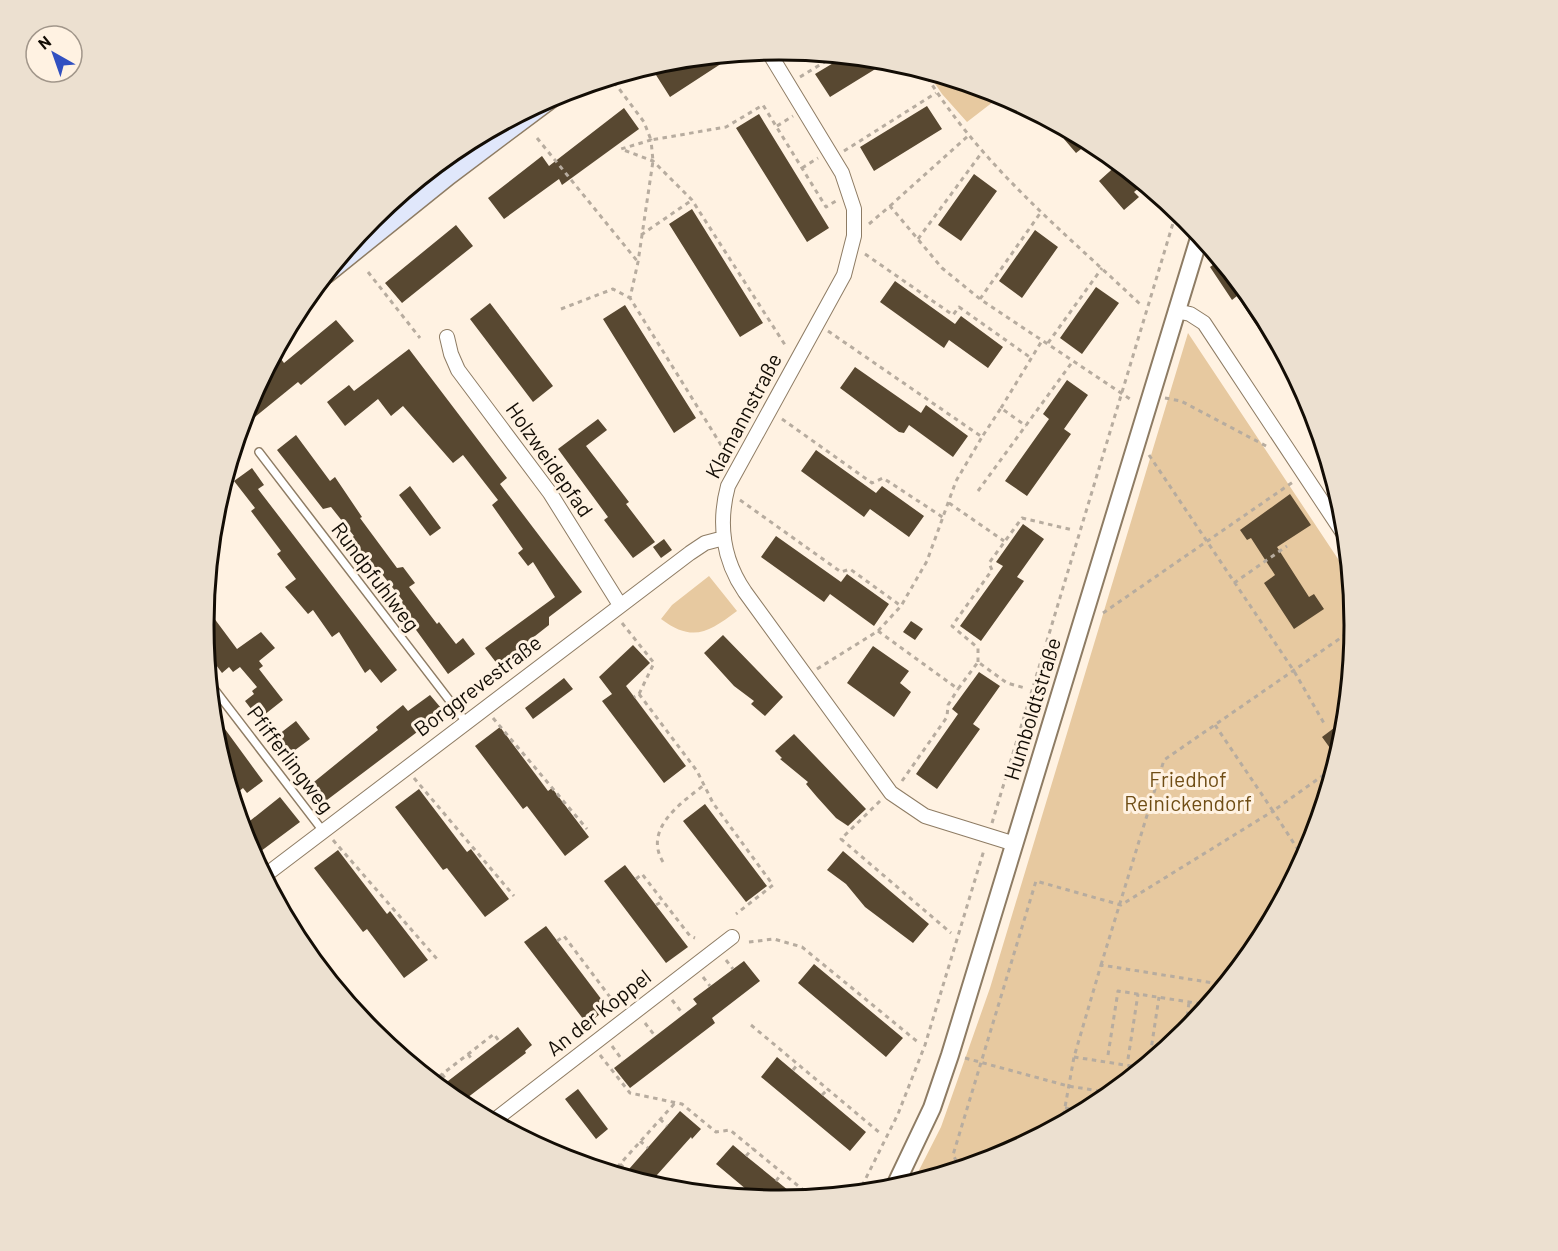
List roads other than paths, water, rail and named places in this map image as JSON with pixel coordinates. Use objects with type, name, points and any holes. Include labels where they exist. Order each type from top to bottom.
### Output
[{"type":"main road","points":[[360,247],[514,126]]},
{"type":"street","name":"Klamannstraße","points":[[774,60],[842,173],[854,209],[854,236],[844,275],[735,471],[724,499],[723,538],[729,562],[740,585],[891,793],[925,816],[1015,844]]},
{"type":"street","name":"Humboldtstraße","points":[[899,1178],[932,1108],[1015,844],[1197,245]]},
{"type":"street","points":[[1176,311],[1190,314],[1204,323],[1335,521]]},
{"type":"street","name":"Holzweidepfad","points":[[447,338],[458,370],[550,493],[620,605]]},
{"type":"street","name":"Borggrevestraße","points":[[270,872],[327,835],[466,722],[690,553],[705,543],[723,538]]},
{"type":"street","name":"An der Koppel","points":[[499,1117],[732,937]]},
{"type":"lane","name":"Rundpfuhlweg","points":[[259,452],[466,722]]},
{"type":"lane","name":"Pfifferlingweg","points":[[218,693],[327,835]]},
{"type":"park label","name":"Friedhof Reinickendorf","points":[[1188,792]]}]
